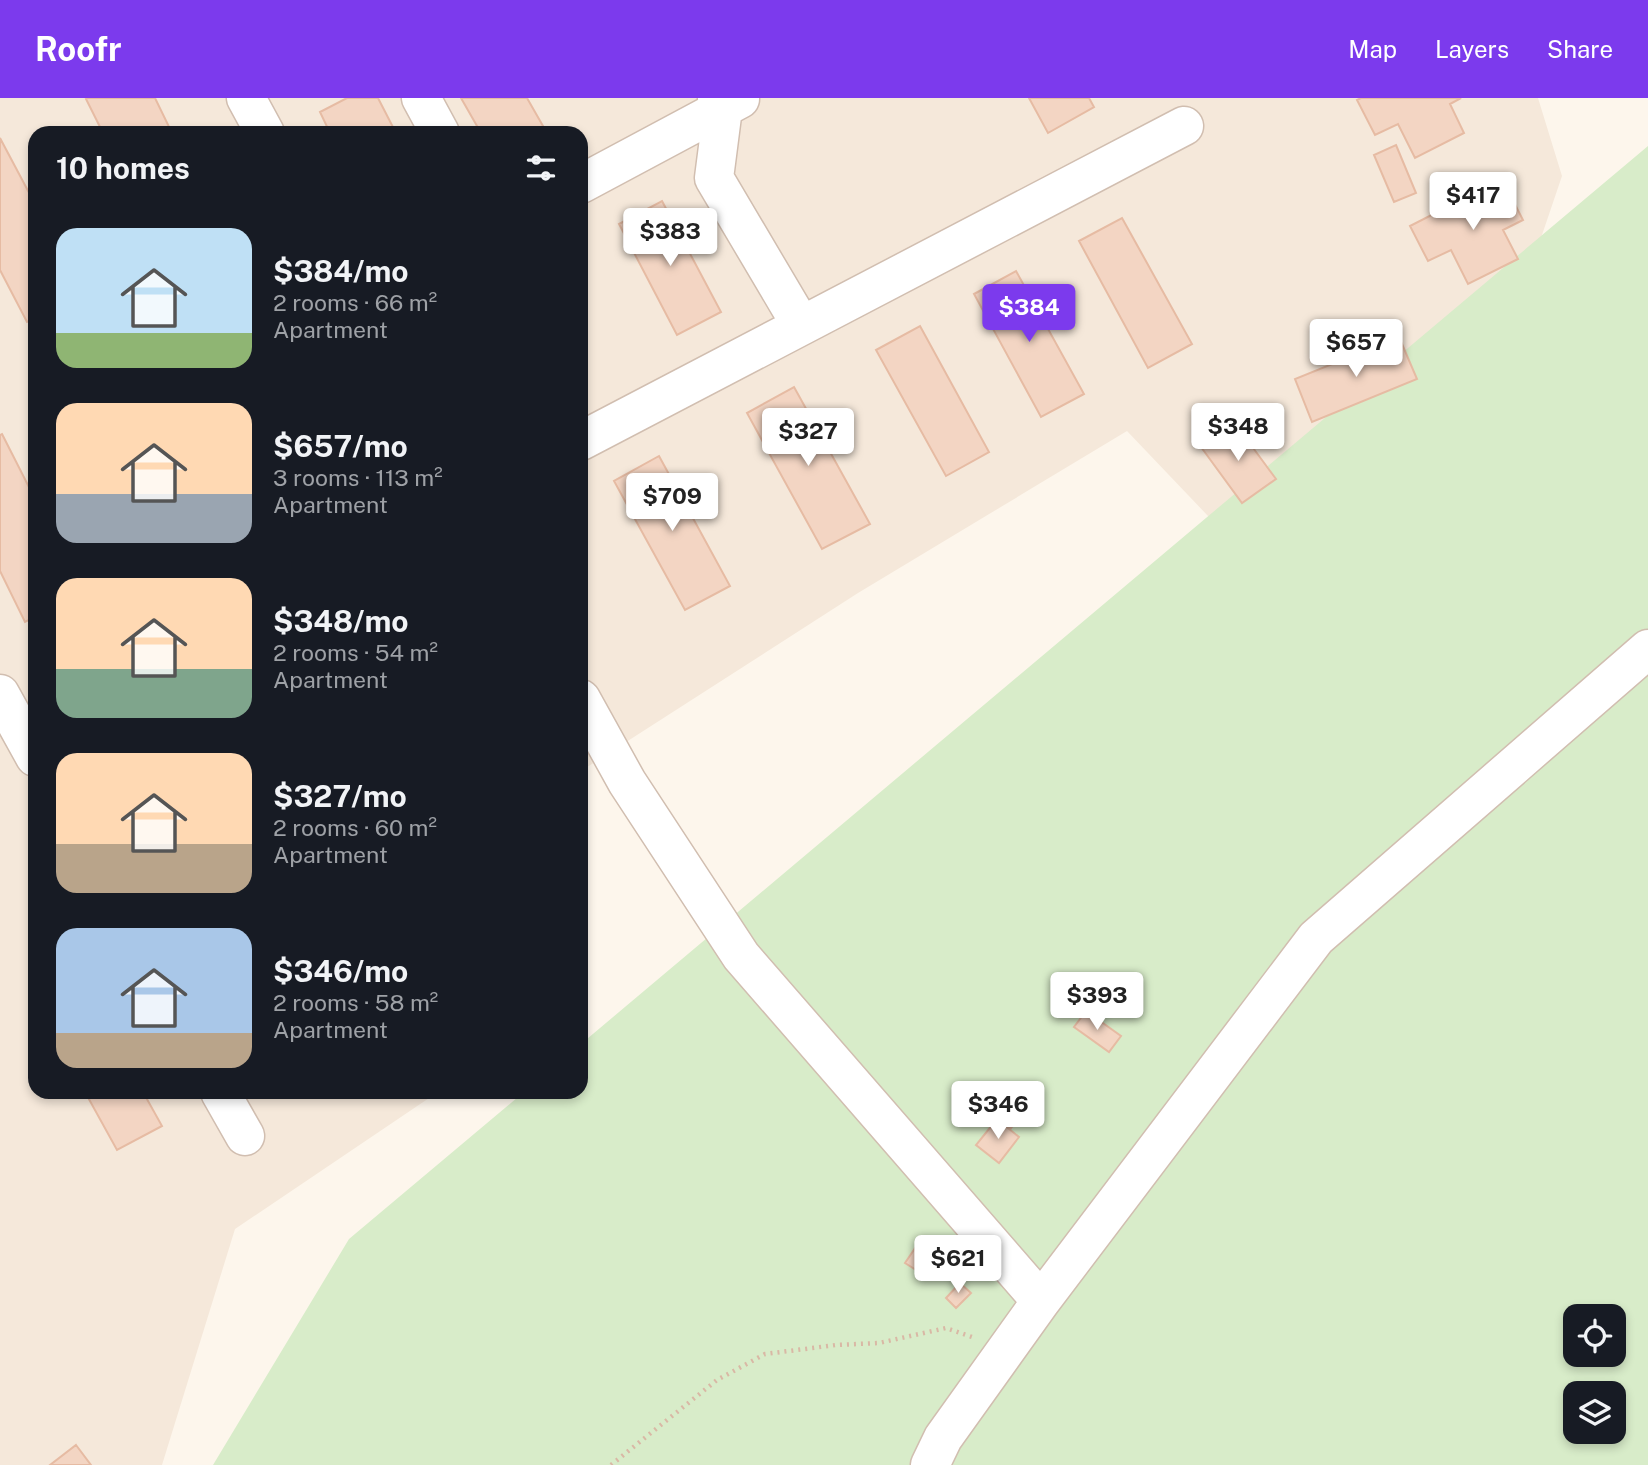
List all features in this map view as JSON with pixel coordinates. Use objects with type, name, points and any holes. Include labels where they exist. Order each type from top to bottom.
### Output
[{"type":"street","points":[[246,98],[261,126]]},
{"type":"street","points":[[421,98],[436,126]]},
{"type":"street","points":[[588,180],[727,101]]},
{"type":"street","points":[[727,101],[714,178],[802,325]]},
{"type":"street","points":[[588,437],[1184,126]]},
{"type":"street","points":[[930,1465],[943,1438],[1041,1301],[1316,938],[1648,649]]},
{"type":"street","points":[[0,694],[24,746]]},
{"type":"street","points":[[588,712],[627,782],[741,956],[1041,1301]]},
{"type":"street","points":[[224,1099],[245,1136]]},
{"type":"path","points":[[611,1465],[717,1380],[765,1354],[836,1345],[879,1343],[946,1328],[969,1336],[1011,1343]]},
{"type":"shaded area","points":[[0,98],[1538,98],[1562,176],[1505,344],[1229,538],[1127,431],[858,593],[588,767],[588,126],[28,126],[28,1099],[428,1099],[235,1229],[162,1465],[0,1465]]},
{"type":"green space","points":[[1648,146],[1648,1465],[213,1465],[349,1239],[516,1099],[588,1099],[588,1038]]},
{"type":"building","points":[[155,98],[169,126],[100,126],[86,99]]},
{"type":"building","points":[[347,98],[378,98],[392,126],[327,126],[320,112]]},
{"type":"building","points":[[461,98],[527,98],[543,126],[477,126]]},
{"type":"building","points":[[1029,98],[1089,98],[1094,107],[1048,133]]},
{"type":"building","points":[[1461,98],[1450,104],[1464,133],[1415,158],[1398,124],[1375,135],[1357,100]]},
{"type":"building","points":[[0,138],[28,191],[28,322],[0,270]]},
{"type":"building","points":[[1396,145],[1416,193],[1394,202],[1374,155]]},
{"type":"building","points":[[1502,179],[1523,220],[1503,230],[1518,259],[1468,284],[1451,250],[1428,261],[1410,226]]},
{"type":"building","points":[[662,201],[721,312],[677,335],[619,224]]},
{"type":"building","points":[[1122,218],[1192,344],[1148,368],[1079,241]]},
{"type":"building","points":[[1016,271],[1084,394],[1041,417],[974,294]]},
{"type":"building","points":[[920,326],[989,452],[946,476],[876,350]]},
{"type":"building","points":[[1399,337],[1417,379],[1312,422],[1295,379]]},
{"type":"building","points":[[794,387],[870,524],[822,549],[747,413]]},
{"type":"building","points":[[1234,422],[1276,479],[1242,503],[1201,447]]},
{"type":"building","points":[[2,434],[28,485],[28,620],[25,622],[0,571]]},
{"type":"building","points":[[659,456],[730,586],[685,610],[614,481]]},
{"type":"building","points":[[1086,1011],[1121,1036],[1109,1052],[1074,1027]]},
{"type":"building","points":[[89,1099],[147,1099],[162,1126],[117,1150]]},
{"type":"building","points":[[1014,1101],[1025,1110],[1011,1128],[999,1119]]},
{"type":"building","points":[[997,1119],[1019,1137],[999,1163],[976,1145]]},
{"type":"building","points":[[920,1241],[938,1253],[924,1275],[905,1263]]},
{"type":"building","points":[[960,1283],[971,1293],[956,1308],[946,1298]]},
{"type":"building","points":[[76,1445],[91,1465],[50,1465]]}]
